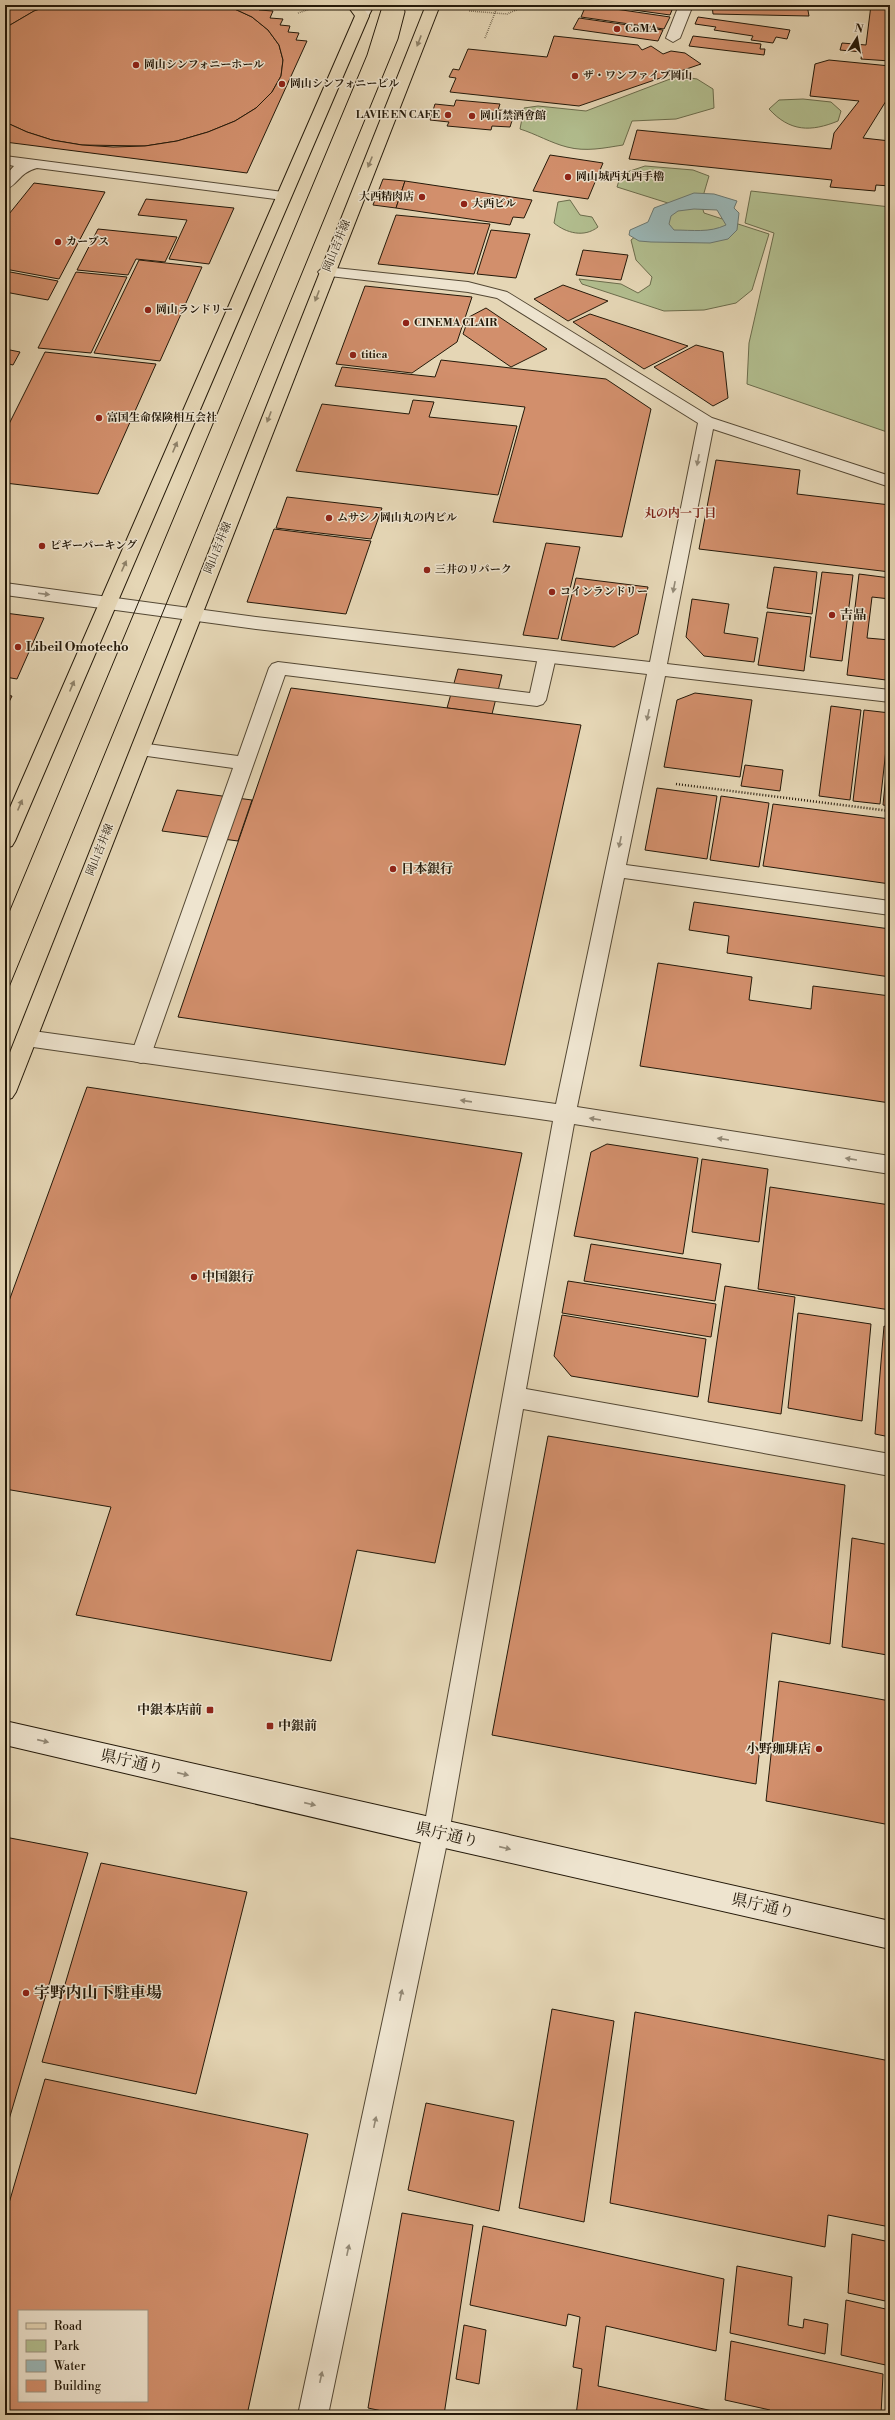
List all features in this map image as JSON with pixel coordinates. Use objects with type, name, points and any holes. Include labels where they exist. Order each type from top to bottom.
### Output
[{"type":"main road","name":"岡山吉井線","points":[[5,1092],[326,272],[433,5]]},
{"type":"main road","points":[[5,841],[283,196],[361,9]]},
{"type":"street","points":[[673,38],[686,5]]},
{"type":"street","points":[[5,160],[283,196]]},
{"type":"street","points":[[10,180],[25,166],[38,164]]},
{"type":"street","points":[[326,272],[468,287],[502,295],[706,421],[890,482]]},
{"type":"street","points":[[313,2415],[436,1833],[512,1397],[565,1114],[614,870],[657,670],[706,421]]},
{"type":"street","points":[[5,589],[192,614],[547,657],[890,696]]},
{"type":"street","points":[[141,1055],[278,668],[537,700],[547,657]]},
{"type":"street","points":[[140,749],[245,763]]},
{"type":"street","points":[[614,870],[890,908]]},
{"type":"street","points":[[26,1038],[565,1114],[890,1165]]},
{"type":"street","points":[[512,1397],[890,1465]]},
{"type":"street","name":"県庁通り","points":[[5,1733],[436,1833],[890,1935]]},
{"type":"path","points":[[298,13],[322,5]]},
{"type":"path","points":[[485,38],[498,5]]},
{"type":"path","points":[[488,12],[507,14],[528,5]]},
{"type":"path","points":[[548,5],[558,7]]},
{"type":"path","points":[[634,779],[890,811]]},
{"type":"green space","points":[[678,76],[697,79],[713,89],[714,108],[676,119],[632,121],[623,145],[602,148],[581,149],[567,147],[520,129],[524,108],[538,106],[586,111]]},
{"type":"green space","points":[[803,99],[831,102],[841,111],[838,121],[819,127],[801,128],[785,122],[769,109],[779,100]]},
{"type":"green space","points":[[645,166],[693,170],[709,176],[701,203],[704,213],[769,234],[752,290],[736,303],[704,310],[664,311],[582,284],[579,279],[621,284],[638,293],[650,285],[652,277],[636,260],[631,240],[656,220],[671,204],[617,187],[621,174]]},
{"type":"green space","points":[[751,191],[890,207],[890,433],[747,384],[749,343],[774,233],[745,223]]},
{"type":"green space","points":[[570,200],[580,215],[592,217],[598,227],[587,232],[575,233],[570,232],[554,223],[558,202]]},
{"type":"water","points":[[694,193],[714,194],[737,201],[734,208],[739,213],[737,230],[728,239],[710,243],[639,241],[629,235],[630,230],[648,222],[654,208]],"holes":[[[694,209],[717,210],[726,225],[720,228],[674,230],[669,224],[671,216],[678,211]]]},
{"type":"building","points":[[5,5],[52,5],[34,11],[5,28]]},
{"type":"building","points":[[52,5],[226,5],[252,17],[268,30],[279,45],[283,60],[281,76],[272,92],[256,108],[235,121],[208,132],[177,141],[145,146],[82,145],[52,140],[27,132],[5,122],[5,28],[34,11]]},
{"type":"building","name":"岡山シンフォニービル","points":[[226,5],[262,5],[259,10],[273,11],[270,18],[283,19],[280,25],[290,26],[288,32],[299,33],[296,40],[307,41],[247,173],[5,142],[5,122],[27,132],[52,140],[82,145],[113,147],[145,146],[177,141],[208,132],[235,121],[256,108],[272,92],[281,76],[283,60],[279,45],[268,30],[252,17]]},
{"type":"building","points":[[586,5],[670,17],[664,29],[581,17]]},
{"type":"building","points":[[598,5],[674,5],[670,15]]},
{"type":"building","points":[[712,5],[807,5],[809,16],[713,14]]},
{"type":"building","points":[[871,5],[890,5],[890,61],[861,59],[862,52],[840,50],[842,43],[866,45]]},
{"type":"building","points":[[698,17],[790,30],[787,39],[776,37],[773,43],[751,40],[753,36],[714,30],[716,27],[695,24]]},
{"type":"building","points":[[579,18],[663,30],[658,41],[573,29]]},
{"type":"building","points":[[554,36],[638,45],[642,50],[651,46],[663,54],[671,51],[685,53],[701,64],[579,106],[450,92],[456,78],[449,77],[453,69],[459,70],[468,49],[547,57]]},
{"type":"building","points":[[693,36],[761,44],[760,49],[765,49],[764,55],[689,46]]},
{"type":"building","points":[[829,60],[890,66],[890,101],[886,101],[863,138],[890,141],[890,186],[876,185],[875,191],[830,187],[832,180],[629,159],[637,130],[831,149],[834,133],[859,101],[810,96],[815,64]]},
{"type":"building","name":"岡山禁酒會館","points":[[456,100],[500,104],[498,110],[515,111],[510,127],[492,126],[491,130],[447,126],[449,122],[430,120],[435,104],[454,106]]},
{"type":"building","name":"岡山城西丸西手櫓","points":[[550,155],[603,163],[588,199],[533,191]]},
{"type":"building","points":[[383,179],[405,181],[396,208],[373,205]]},
{"type":"building","name":"大西ビル","points":[[405,181],[532,200],[524,218],[513,217],[510,225],[396,208]]},
{"type":"building","points":[[34,183],[105,192],[59,279],[5,269],[5,219]]},
{"type":"building","points":[[146,199],[234,208],[209,264],[169,259],[187,220],[138,215]]},
{"type":"building","points":[[396,215],[490,224],[474,274],[378,264]]},
{"type":"building","points":[[98,229],[177,237],[165,262],[136,259],[128,275],[77,270]]},
{"type":"building","points":[[491,230],[530,234],[516,278],[477,274]]},
{"type":"building","points":[[583,250],[628,255],[621,280],[576,275]]},
{"type":"building","name":"岡山ランドリー","points":[[139,260],[202,267],[160,361],[94,353]]},
{"type":"building","points":[[5,271],[58,281],[48,300],[5,292]]},
{"type":"building","points":[[76,272],[127,277],[91,353],[38,348]]},
{"type":"building","points":[[563,285],[608,301],[568,321],[534,299]]},
{"type":"building","points":[[365,286],[472,297],[457,342],[412,373],[336,364]]},
{"type":"building","points":[[486,308],[547,349],[511,367],[463,334],[469,317]]},
{"type":"building","points":[[590,314],[688,346],[644,369],[573,322]]},
{"type":"building","points":[[696,345],[723,352],[728,398],[713,406],[654,367]]},
{"type":"building","points":[[5,349],[20,352],[13,365],[5,363]]},
{"type":"building","points":[[45,352],[156,364],[98,494],[5,483],[5,432]]},
{"type":"building","points":[[441,360],[606,379],[651,409],[622,537],[493,522],[525,407],[335,386],[342,367],[435,377]]},
{"type":"building","points":[[413,400],[434,402],[429,417],[517,426],[498,495],[296,471],[322,404],[409,414]]},
{"type":"building","points":[[716,460],[800,470],[797,494],[890,505],[890,572],[699,549]]},
{"type":"building","name":"ムサシノ岡山丸の内ビル","points":[[287,497],[382,508],[371,539],[276,528]]},
{"type":"building","points":[[274,529],[371,541],[346,614],[247,602]]},
{"type":"building","points":[[546,543],[580,547],[558,639],[523,635]]},
{"type":"building","points":[[774,567],[817,572],[812,614],[767,608]]},
{"type":"building","points":[[822,572],[853,575],[842,661],[810,657]]},
{"type":"building","points":[[859,574],[890,578],[890,599],[872,597],[867,638],[890,640],[886,680],[847,675]]},
{"type":"building","points":[[576,578],[648,587],[638,634],[614,647],[561,640]]},
{"type":"building","points":[[692,599],[729,604],[724,633],[758,638],[754,662],[704,656],[686,637]]},
{"type":"building","points":[[767,612],[811,617],[804,671],[758,665]]},
{"type":"building","name":"Libeil Omotecho","points":[[5,613],[44,618],[17,679],[5,677]]},
{"type":"building","points":[[458,669],[502,675],[492,714],[447,708]]},
{"type":"building","points":[[291,688],[581,725],[505,1065],[178,1017]]},
{"type":"building","points":[[695,693],[752,700],[740,777],[664,767],[677,700]]},
{"type":"building","points":[[5,695],[12,696],[5,710]]},
{"type":"building","points":[[831,706],[861,710],[850,800],[819,796]]},
{"type":"building","points":[[864,710],[890,713],[880,804],[853,801]]},
{"type":"building","points":[[890,732],[890,806],[883,805]]},
{"type":"building","points":[[745,765],[783,770],[780,791],[741,786]]},
{"type":"building","points":[[657,788],[717,796],[707,859],[645,850]]},
{"type":"building","points":[[177,790],[252,800],[238,841],[162,831]]},
{"type":"building","points":[[721,796],[769,803],[759,867],[710,860]]},
{"type":"building","points":[[773,804],[890,819],[890,884],[763,866]]},
{"type":"building","points":[[694,902],[890,929],[890,977],[727,953],[729,936],[689,930]]},
{"type":"building","points":[[658,963],[752,977],[749,1000],[811,1009],[813,986],[890,996],[890,1103],[640,1066]]},
{"type":"building","points":[[87,1087],[522,1153],[435,1563],[357,1550],[331,1661],[76,1615],[111,1507],[5,1489],[5,1312]]},
{"type":"building","points":[[607,1144],[698,1158],[683,1254],[574,1236],[591,1152]]},
{"type":"building","points":[[702,1159],[768,1169],[759,1242],[692,1232]]},
{"type":"building","points":[[770,1187],[890,1205],[890,1310],[758,1289]]},
{"type":"building","points":[[591,1244],[721,1264],[715,1301],[584,1281]]},
{"type":"building","points":[[568,1281],[716,1304],[711,1337],[562,1313]]},
{"type":"building","points":[[725,1286],[795,1297],[781,1414],[708,1402]]},
{"type":"building","points":[[798,1313],[871,1324],[862,1421],[788,1408]]},
{"type":"building","points":[[562,1315],[706,1339],[698,1397],[571,1376],[554,1356]]},
{"type":"building","points":[[884,1326],[890,1328],[890,1437],[875,1434]]},
{"type":"building","points":[[548,1436],[845,1485],[830,1644],[772,1633],[756,1784],[492,1735]]},
{"type":"building","points":[[852,1538],[890,1545],[890,1618],[887,1655],[842,1647]]},
{"type":"building","points":[[779,1681],[890,1701],[890,1825],[766,1801]]},
{"type":"building","name":"宇野内山下駐車場","points":[[5,1837],[88,1853],[5,2133]]},
{"type":"building","points":[[101,1863],[247,1892],[196,2094],[42,2062]]},
{"type":"building","points":[[552,2009],[614,2021],[584,2222],[519,2208]]},
{"type":"building","points":[[635,2012],[890,2061],[890,2227],[828,2215],[825,2247],[610,2203]]},
{"type":"building","points":[[45,2079],[308,2134],[247,2415],[5,2415],[5,2217]]},
{"type":"building","points":[[426,2103],[514,2121],[499,2211],[408,2190]]},
{"type":"building","points":[[402,2213],[473,2225],[444,2415],[401,2415],[368,2408]]},
{"type":"building","points":[[483,2226],[724,2279],[716,2351],[606,2326],[598,2386],[713,2411],[713,2415],[576,2415],[582,2369],[573,2367],[580,2317],[568,2314],[566,2326],[470,2305]]},
{"type":"building","points":[[852,2234],[890,2242],[890,2302],[848,2293]]},
{"type":"building","points":[[737,2266],[792,2277],[788,2325],[803,2328],[804,2319],[828,2324],[825,2354],[730,2333]]},
{"type":"building","points":[[846,2300],[890,2310],[890,2366],[841,2355]]},
{"type":"building","points":[[464,2325],[486,2330],[479,2384],[456,2379]]},
{"type":"building","points":[[731,2341],[883,2374],[881,2415],[769,2415],[770,2410],[725,2400]]},
{"type":"tram line","points":[[5,922],[367,55],[381,10],[379,5]]},
{"type":"tram line","points":[[5,997],[398,39],[405,12],[404,5]]},
{"type":"place","name":"CoMA","points":[[617,29]]},
{"type":"place","name":"岡山シンフォニーホール","points":[[136,65]]},
{"type":"place","name":"ザ・ワンファイブ岡山","points":[[575,76]]},
{"type":"place","name":"岡山シンフォニービル","points":[[282,84]]},
{"type":"place","name":"LAVIE EN CAFE","points":[[448,115]]},
{"type":"place","name":"岡山禁酒會館","points":[[472,116]]},
{"type":"place","name":"岡山城西丸西手櫓","points":[[568,177]]},
{"type":"place","name":"大西精肉店","points":[[422,197]]},
{"type":"place","name":"大西ビル","points":[[464,204]]},
{"type":"place","name":"カーブス","points":[[58,242]]},
{"type":"place","name":"岡山ランドリー","points":[[148,310]]},
{"type":"place","name":"CINEMA CLAIR","points":[[406,323]]},
{"type":"place","name":"titica","points":[[353,355]]},
{"type":"place","name":"富国生命保険相互会社","points":[[99,418]]},
{"type":"place","name":"ムサシノ岡山丸の内ビル","points":[[329,518]]},
{"type":"place","name":"ピギーパーキング","points":[[42,546]]},
{"type":"place","name":"三井のリパーク","points":[[427,570]]},
{"type":"place","name":"コインランドリー","points":[[552,592]]},
{"type":"place","name":"吉晶","points":[[832,615]]},
{"type":"place","name":"Libeil Omotecho","points":[[18,647]]},
{"type":"place","name":"日本銀行","points":[[393,869]]},
{"type":"place","name":"中国銀行","points":[[194,1277]]},
{"type":"place","name":"中銀本店前","points":[[210,1710]]},
{"type":"place","name":"中銀前","points":[[270,1726]]},
{"type":"place","name":"小野珈琲店","points":[[819,1749]]},
{"type":"place","name":"宇野内山下駐車場","points":[[26,1993]]},
{"type":"district","name":"丸の内一丁目","points":[[680,513]]}]
